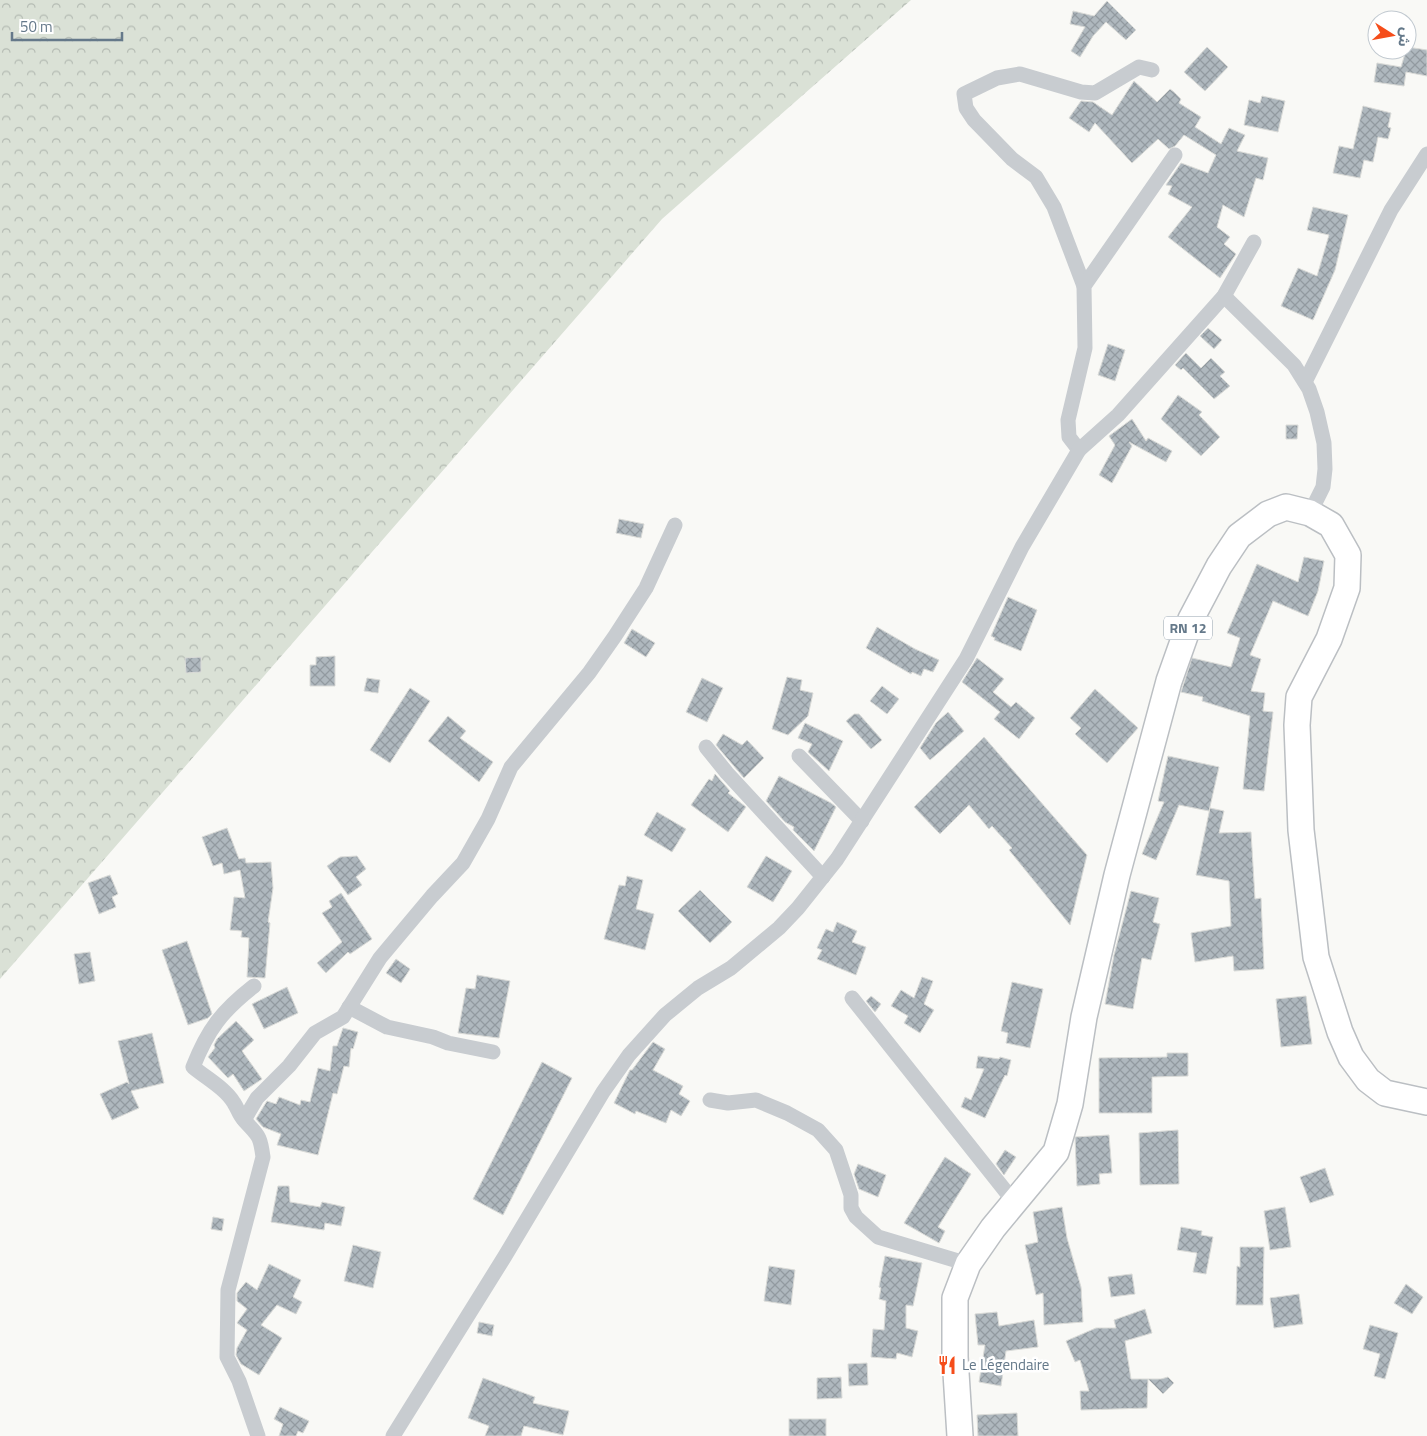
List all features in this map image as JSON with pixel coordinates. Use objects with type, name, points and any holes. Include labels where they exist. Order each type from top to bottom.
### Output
[{"type":"main road","name":"RN 12","points":[[960,1436],[955,1357],[955,1298],[968,1264],[993,1228],[1056,1152],[1070,1104],[1084,1018],[1118,875],[1168,681],[1191,619],[1219,566],[1239,536],[1268,514],[1286,507],[1310,513],[1331,525],[1348,555],[1348,588],[1329,639],[1299,697],[1297,725],[1301,830],[1316,957],[1340,1032],[1351,1057],[1368,1080],[1385,1093],[1427,1102]]},
{"type":"street","points":[[1079,450],[1069,437],[1068,420],[1085,348],[1084,286],[1054,207],[1036,177],[1012,159],[974,120],[966,108],[964,94],[997,78],[1020,74],[1081,92],[1095,93],[1139,67],[1152,70]]},
{"type":"street","points":[[1305,382],[1392,210],[1427,154]]},
{"type":"street","points":[[1084,286],[1175,156]]},
{"type":"street","points":[[393,1436],[505,1256],[603,1092],[629,1055],[665,1015],[698,988],[739,962],[780,928],[823,877],[862,821],[966,659],[1022,547],[1079,450],[1118,414],[1224,296],[1254,242]]},
{"type":"street","points":[[1224,296],[1294,365],[1305,382],[1317,412],[1324,443],[1325,469],[1323,487],[1310,513]]},
{"type":"street","points":[[244,1120],[257,1098],[289,1066],[315,1033],[343,1017],[380,958],[432,896],[463,864],[488,819],[511,767],[589,673],[615,636],[646,588],[675,525]]},
{"type":"street","points":[[706,747],[727,773],[823,877]]},
{"type":"street","points":[[799,756],[862,821]]},
{"type":"street","points":[[254,986],[222,1013],[210,1028],[193,1067],[217,1085],[234,1102],[244,1120],[257,1132],[263,1157],[228,1290],[227,1357],[239,1381],[258,1436]]},
{"type":"street","points":[[852,998],[1015,1203]]},
{"type":"street","points":[[349,1007],[387,1027],[433,1036],[454,1044],[493,1052]]},
{"type":"street","points":[[710,1100],[728,1103],[756,1100],[787,1113],[818,1130],[836,1150],[851,1195],[851,1208],[856,1217],[878,1237],[968,1264]]},
{"type":"green space","points":[[0,0],[911,0],[662,219],[0,979]]},
{"type":"building","points":[[1107,1],[1136,30],[1126,40],[1106,22],[1093,36],[1080,57],[1071,51],[1085,27],[1070,24],[1073,11],[1094,16]]},
{"type":"building","points":[[1207,47],[1228,67],[1205,91],[1184,72]]},
{"type":"building","points":[[1417,48],[1427,50],[1427,76],[1406,72],[1404,86],[1374,82],[1377,63],[1401,67],[1403,60],[1417,60]]},
{"type":"building","points":[[1134,81],[1157,102],[1170,89],[1181,99],[1179,103],[1201,117],[1195,127],[1221,144],[1229,128],[1245,135],[1237,151],[1268,158],[1263,180],[1256,178],[1244,217],[1223,205],[1217,227],[1230,237],[1224,244],[1236,254],[1220,278],[1168,237],[1192,207],[1168,194],[1172,186],[1166,185],[1181,163],[1208,173],[1216,155],[1184,135],[1175,146],[1169,149],[1158,139],[1132,163],[1095,123],[1089,132],[1069,118],[1081,101],[1093,102],[1112,115]]},
{"type":"building","points":[[1262,96],[1285,101],[1278,132],[1244,125],[1249,100],[1260,103]]},
{"type":"building","points":[[1363,106],[1391,113],[1388,127],[1391,128],[1388,139],[1378,137],[1373,162],[1364,160],[1360,178],[1333,173],[1339,146],[1353,149]]},
{"type":"building","points":[[1313,207],[1348,215],[1335,270],[1313,320],[1281,306],[1298,268],[1317,276],[1329,235],[1307,230]]},
{"type":"building","points":[[1208,328],[1222,340],[1214,349],[1200,336]]},
{"type":"building","points":[[1108,344],[1125,350],[1115,381],[1098,375]]},
{"type":"building","points":[[1186,353],[1201,368],[1211,358],[1225,372],[1220,376],[1230,386],[1214,399],[1183,368],[1181,370],[1175,365]]},
{"type":"building","points":[[1178,395],[1202,412],[1199,415],[1220,437],[1201,456],[1161,419]]},
{"type":"building","points":[[1132,419],[1146,441],[1148,438],[1172,451],[1166,462],[1129,442],[1132,446],[1112,483],[1099,475],[1115,445],[1109,436]]},
{"type":"building","points":[[1286,425],[1298,425],[1297,439],[1286,439]]},
{"type":"building","points":[[619,519],[644,524],[641,538],[616,533]]},
{"type":"building","points":[[1304,557],[1324,561],[1318,591],[1308,616],[1273,601],[1250,655],[1261,659],[1251,691],[1265,693],[1263,711],[1273,712],[1264,791],[1243,789],[1250,716],[1202,701],[1203,697],[1181,692],[1192,658],[1231,667],[1240,638],[1227,633],[1257,564],[1298,582]]},
{"type":"building","points":[[1008,597],[1037,610],[1021,651],[994,640],[995,638],[991,636]]},
{"type":"building","points":[[877,627],[915,649],[939,660],[933,672],[924,669],[921,676],[912,672],[911,674],[866,648]]},
{"type":"building","points":[[632,629],[655,643],[646,657],[624,643]]},
{"type":"building","points":[[335,656],[335,686],[310,686],[310,665],[316,665],[316,657]]},
{"type":"building","points":[[201,657],[201,672],[186,673],[185,658]]},
{"type":"building","points":[[977,658],[1004,679],[993,692],[1011,707],[1016,702],[1035,718],[1019,739],[994,719],[1000,712],[962,682]]},
{"type":"building","points":[[787,677],[802,680],[800,690],[813,693],[808,716],[788,735],[772,729]]},
{"type":"building","points":[[367,678],[380,680],[378,693],[364,691]]},
{"type":"building","points":[[702,678],[723,688],[707,722],[686,712]]},
{"type":"building","points":[[882,686],[899,699],[887,714],[870,701]]},
{"type":"building","points":[[410,688],[430,701],[390,763],[370,750]]},
{"type":"building","points":[[1095,689],[1138,728],[1107,763],[1075,734],[1081,728],[1070,718]]},
{"type":"building","points":[[948,712],[964,731],[930,760],[920,748],[936,723]]},
{"type":"building","points":[[854,714],[859,714],[882,740],[871,749],[846,721]]},
{"type":"building","points":[[448,716],[466,731],[460,738],[493,762],[479,782],[428,741]]},
{"type":"building","points":[[805,723],[843,741],[829,771],[808,752],[812,744],[798,738]]},
{"type":"building","points":[[723,734],[742,745],[747,740],[764,758],[744,778],[716,745]]},
{"type":"building","points":[[984,737],[1087,855],[1070,925],[1009,850],[1012,848],[992,826],[989,829],[969,805],[940,834],[914,807]]},
{"type":"building","points":[[1168,756],[1219,767],[1209,811],[1179,805],[1156,860],[1142,854],[1164,802],[1158,801]]},
{"type":"building","points":[[715,774],[730,791],[728,793],[746,807],[728,832],[691,805],[709,779],[712,781]]},
{"type":"building","points":[[779,776],[836,807],[814,851],[793,830],[794,827],[785,822],[766,801]]},
{"type":"building","points":[[1210,808],[1224,811],[1219,833],[1251,832],[1255,899],[1261,898],[1264,969],[1234,971],[1233,956],[1195,962],[1191,933],[1231,926],[1229,881],[1196,875]]},
{"type":"building","points":[[657,812],[686,829],[672,852],[644,835]]},
{"type":"building","points":[[227,828],[239,859],[245,858],[246,863],[271,862],[273,888],[268,922],[270,923],[265,978],[247,977],[249,938],[241,937],[242,931],[230,930],[234,897],[245,898],[240,870],[224,874],[222,863],[213,866],[202,837]]},
{"type":"building","points":[[357,856],[366,869],[356,877],[362,885],[348,895],[327,866],[340,857]]},
{"type":"building","points":[[766,856],[792,871],[773,902],[747,887]]},
{"type":"building","points":[[110,875],[118,894],[112,897],[116,907],[99,914],[88,883]]},
{"type":"building","points":[[627,876],[643,880],[636,909],[654,914],[645,950],[604,939],[619,885],[625,886]]},
{"type":"building","points":[[700,890],[732,922],[710,943],[678,911]]},
{"type":"building","points":[[1131,891],[1159,898],[1153,922],[1160,924],[1151,960],[1142,958],[1133,1009],[1105,1004],[1114,955]]},
{"type":"building","points":[[341,893],[372,939],[350,954],[348,952],[326,973],[317,963],[342,942],[322,913],[332,907],[329,901]]},
{"type":"building","points":[[837,922],[857,931],[852,942],[866,947],[856,975],[817,959],[822,950],[817,948],[826,929],[833,932]]},
{"type":"building","points":[[187,941],[212,1014],[208,1018],[188,1025],[162,950]]},
{"type":"building","points":[[90,952],[95,981],[79,984],[74,954]]},
{"type":"building","points":[[396,959],[410,969],[401,983],[386,973]]},
{"type":"building","points":[[477,975],[510,981],[499,1038],[458,1033],[466,988],[475,989]]},
{"type":"building","points":[[922,977],[933,981],[924,1004],[934,1010],[920,1033],[904,1023],[908,1016],[891,1006],[901,990],[914,998]]},
{"type":"building","points":[[1012,982],[1043,989],[1030,1048],[1006,1043],[1008,1033],[1001,1031]]},
{"type":"building","points":[[287,987],[298,1013],[264,1029],[252,1004]]},
{"type":"building","points":[[871,996],[881,1004],[875,1012],[866,1001]]},
{"type":"building","points":[[1306,996],[1312,1044],[1281,1047],[1276,999]]},
{"type":"building","points":[[236,1021],[254,1040],[242,1051],[262,1079],[244,1091],[233,1074],[228,1078],[208,1057],[215,1048],[214,1045],[217,1039]]},
{"type":"building","points":[[343,1028],[358,1032],[353,1049],[351,1048],[349,1067],[344,1066],[337,1094],[333,1093],[318,1155],[277,1145],[281,1134],[263,1127],[256,1119],[267,1101],[276,1104],[279,1097],[300,1105],[301,1100],[310,1102],[318,1068],[330,1071],[333,1046],[337,1046]]},
{"type":"building","points":[[152,1033],[164,1083],[131,1091],[139,1108],[112,1120],[100,1094],[127,1082],[129,1084],[118,1041]]},
{"type":"building","points":[[653,1042],[665,1049],[653,1070],[683,1086],[679,1094],[690,1101],[681,1116],[671,1110],[666,1123],[636,1111],[635,1114],[614,1103],[630,1070],[632,1070]]},
{"type":"building","points":[[1167,1053],[1188,1053],[1188,1076],[1152,1077],[1152,1113],[1099,1113],[1099,1058],[1167,1057]]},
{"type":"building","points":[[978,1056],[999,1059],[1000,1057],[1011,1060],[1007,1076],[1005,1075],[985,1118],[961,1107],[965,1097],[971,1100],[984,1069],[976,1068]]},
{"type":"building","points":[[542,1062],[572,1078],[503,1215],[473,1199]]},
{"type":"building","points":[[1178,1130],[1179,1184],[1140,1185],[1139,1133]]},
{"type":"building","points":[[1109,1135],[1112,1173],[1099,1174],[1100,1184],[1077,1186],[1075,1137]]},
{"type":"building","points":[[1005,1150],[1016,1157],[1004,1175],[996,1164]]},
{"type":"building","points":[[945,1157],[971,1174],[938,1227],[945,1231],[939,1243],[904,1223]]},
{"type":"building","points":[[858,1164],[886,1175],[878,1197],[859,1189],[854,1174]]},
{"type":"building","points":[[1325,1168],[1334,1195],[1310,1203],[1300,1177]]},
{"type":"building","points":[[278,1186],[289,1186],[290,1202],[320,1207],[322,1202],[345,1207],[341,1226],[325,1223],[324,1230],[271,1222]]},
{"type":"building","points":[[1062,1207],[1067,1238],[1081,1287],[1083,1322],[1044,1325],[1043,1293],[1036,1295],[1025,1245],[1038,1242],[1033,1212]]},
{"type":"building","points":[[1285,1207],[1291,1247],[1270,1250],[1264,1211]]},
{"type":"building","points":[[213,1217],[224,1219],[222,1231],[211,1229]]},
{"type":"building","points":[[1181,1227],[1202,1231],[1201,1235],[1213,1237],[1206,1274],[1193,1272],[1197,1253],[1177,1250]]},
{"type":"building","points":[[353,1245],[381,1252],[373,1288],[344,1281]]},
{"type":"building","points":[[1240,1247],[1264,1247],[1263,1305],[1236,1305],[1237,1266],[1240,1267]]},
{"type":"building","points":[[885,1256],[922,1263],[913,1306],[906,1305],[906,1328],[918,1331],[912,1357],[897,1353],[896,1359],[871,1357],[873,1329],[884,1330],[886,1301],[879,1299],[881,1288],[879,1287]]},
{"type":"building","points":[[269,1264],[301,1280],[293,1297],[302,1302],[296,1314],[277,1305],[261,1325],[282,1338],[259,1375],[241,1364],[236,1355],[237,1348],[247,1330],[237,1323],[247,1309],[237,1301],[237,1293],[246,1282],[257,1290]]},
{"type":"building","points":[[769,1266],[795,1270],[791,1305],[764,1301]]},
{"type":"building","points":[[1132,1274],[1135,1294],[1111,1297],[1108,1277]]},
{"type":"building","points":[[1406,1284],[1423,1297],[1412,1314],[1394,1303]]},
{"type":"building","points":[[1299,1294],[1303,1324],[1274,1328],[1270,1298]]},
{"type":"building","points":[[1145,1309],[1152,1333],[1125,1341],[1131,1379],[1148,1379],[1147,1408],[1081,1410],[1080,1391],[1089,1391],[1080,1360],[1075,1362],[1066,1341],[1096,1328],[1116,1328],[1114,1320]]},
{"type":"building","points":[[997,1312],[999,1326],[1034,1320],[1038,1347],[1006,1351],[1001,1386],[979,1382],[985,1345],[978,1345],[975,1314]]},
{"type":"building","points":[[479,1322],[494,1325],[492,1336],[477,1333]]},
{"type":"building","points":[[1370,1325],[1398,1333],[1385,1379],[1374,1376],[1380,1354],[1363,1349]]},
{"type":"building","points":[[867,1363],[868,1385],[849,1386],[848,1364]]},
{"type":"building","points":[[841,1377],[842,1398],[817,1399],[817,1378]]},
{"type":"building","points":[[1168,1377],[1174,1383],[1163,1394],[1148,1379]]},
{"type":"building","points":[[483,1378],[535,1397],[533,1403],[569,1411],[563,1435],[524,1426],[521,1436],[485,1436],[489,1426],[468,1418]]},
{"type":"building","points":[[280,1407],[309,1421],[303,1433],[298,1431],[296,1436],[279,1436],[283,1424],[274,1419]]},
{"type":"building","points":[[1017,1413],[1018,1436],[978,1436],[977,1415]]},
{"type":"building","points":[[789,1419],[826,1419],[826,1436],[789,1436]]},
{"type":"place","name":"Le Légendaire","points":[[947,1365]]}]
